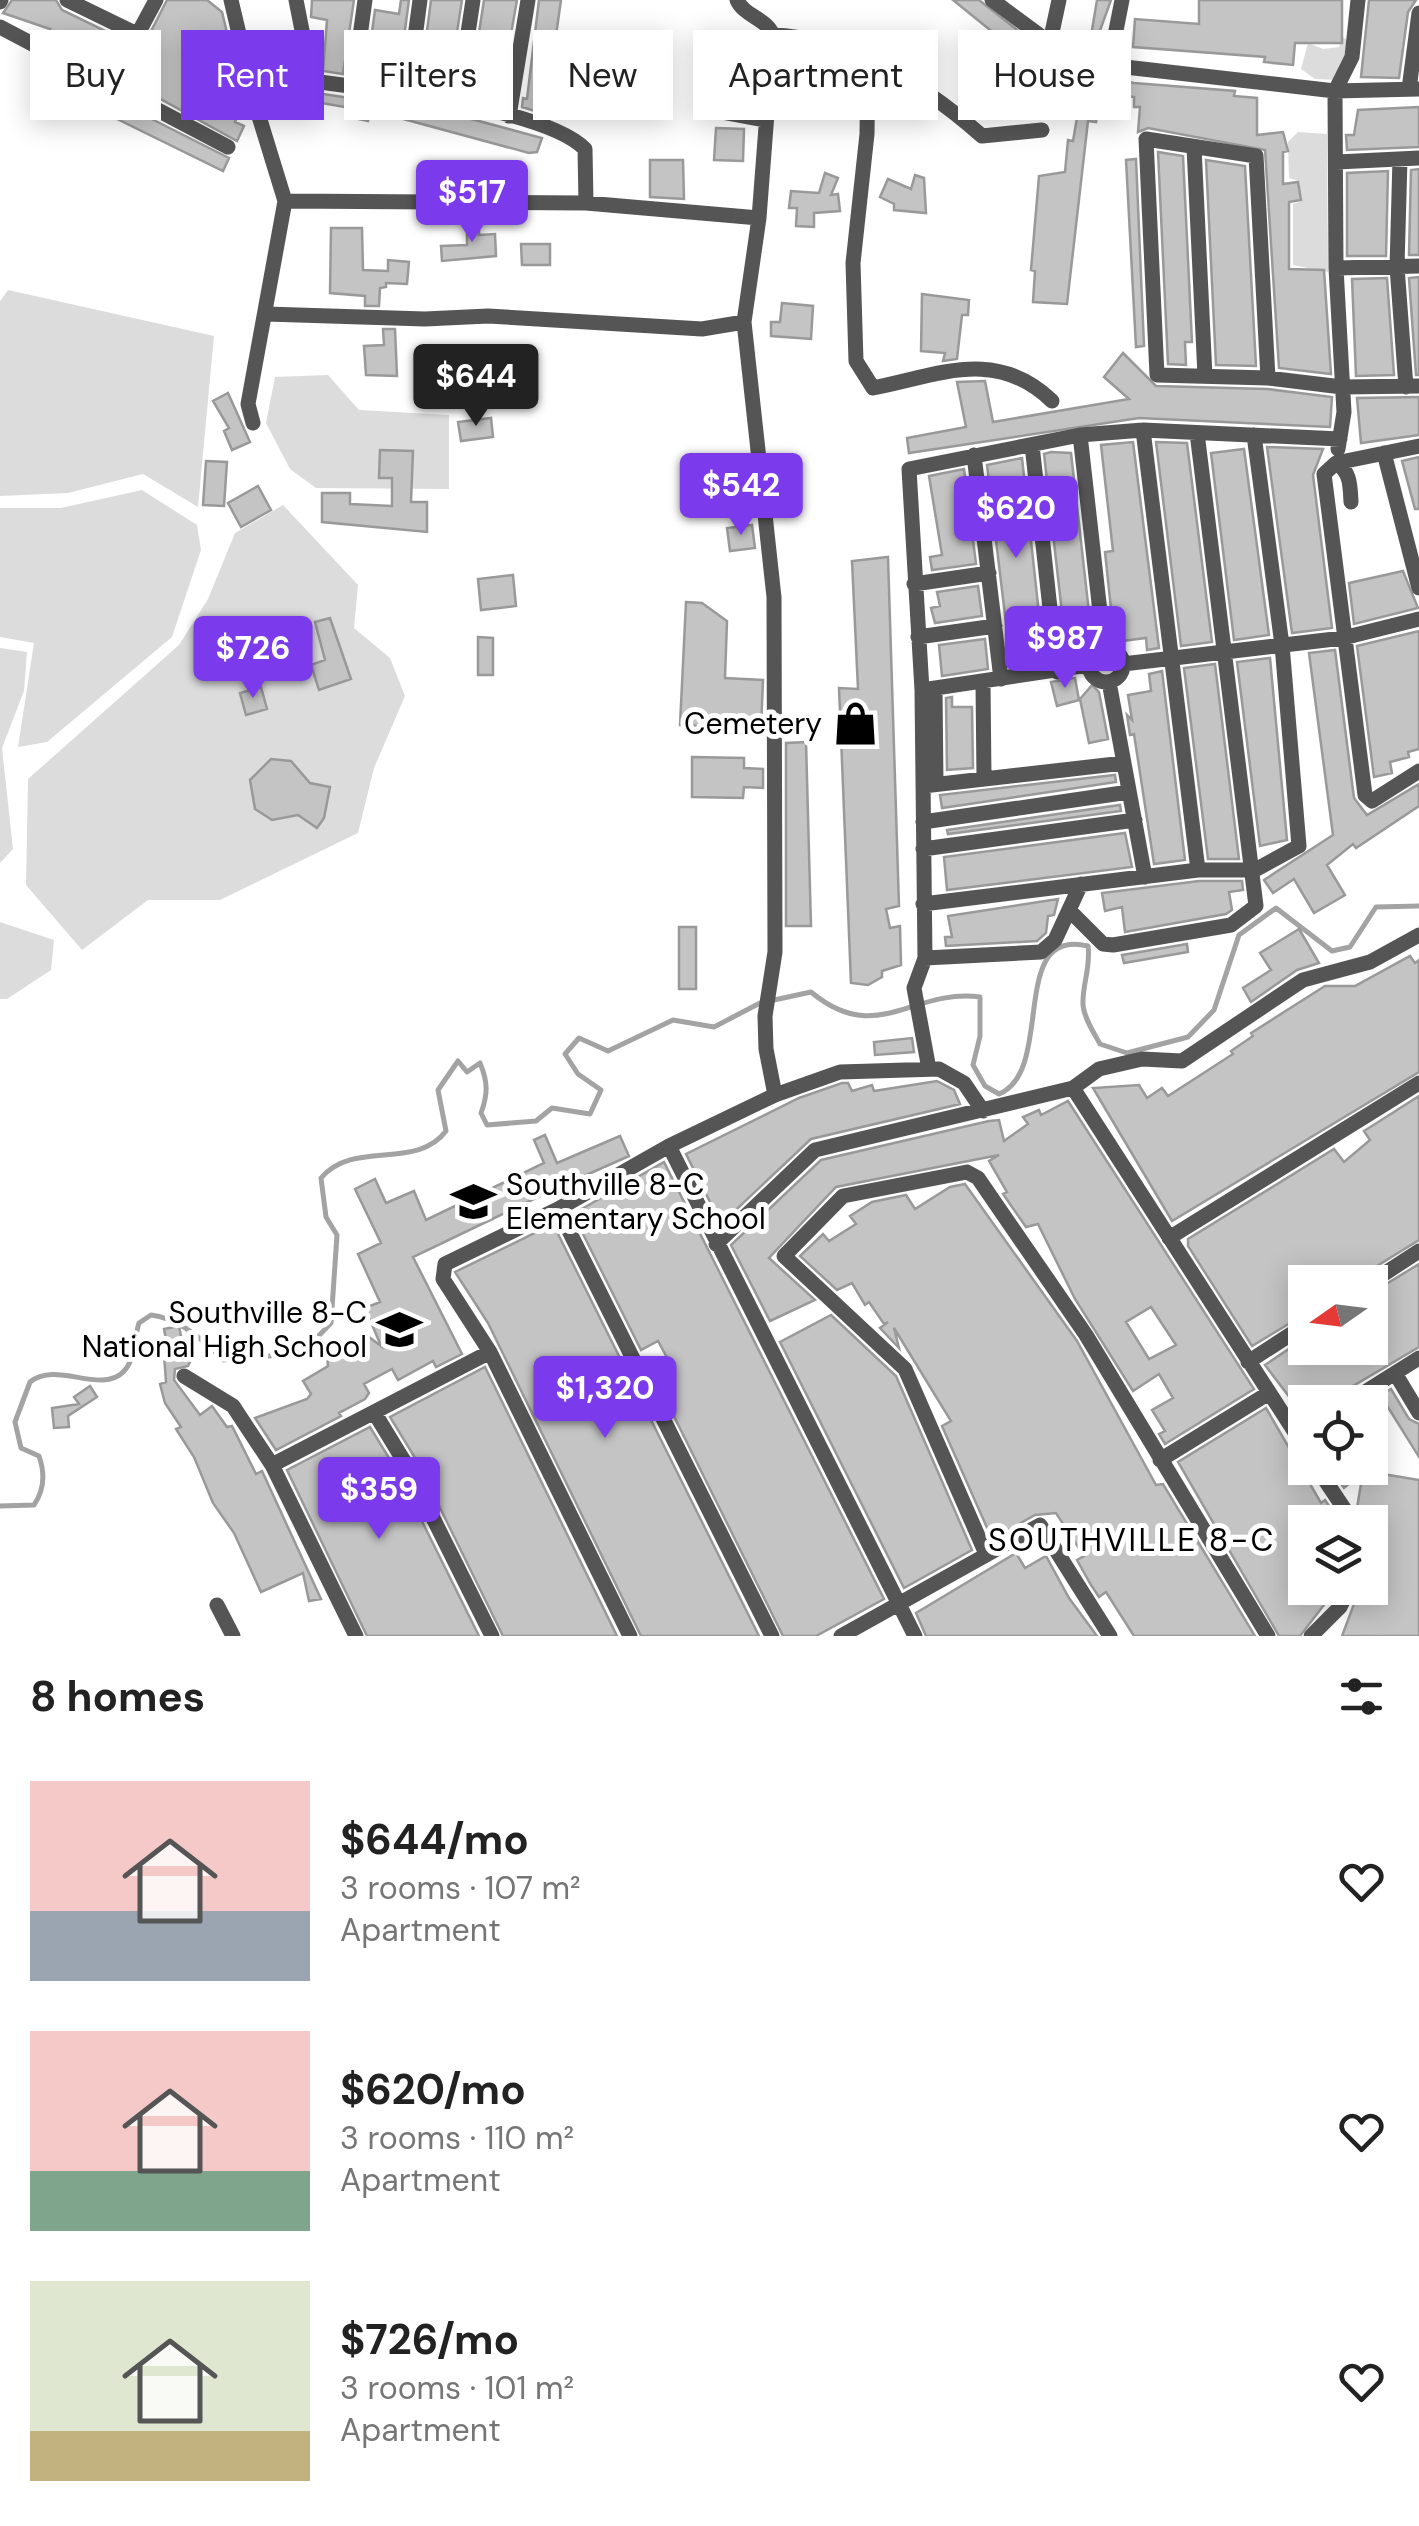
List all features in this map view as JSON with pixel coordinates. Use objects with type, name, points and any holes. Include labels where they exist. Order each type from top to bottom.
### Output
[{"type":"street","points":[[67,0],[129,30]]},
{"type":"street","points":[[141,30],[156,0]]},
{"type":"street","points":[[231,0],[257,110],[285,201],[248,404],[254,423]]},
{"type":"street","points":[[296,0],[312,81],[344,85]]},
{"type":"street","points":[[361,30],[365,0]]},
{"type":"street","points":[[416,30],[420,0]]},
{"type":"street","points":[[468,30],[472,0]]},
{"type":"street","points":[[513,92],[528,0]]},
{"type":"street","points":[[737,0],[742,9],[767,23],[770,30]]},
{"type":"street","points":[[1053,30],[1059,0]]},
{"type":"street","points":[[1116,30],[1122,0]]},
{"type":"street","points":[[1336,463],[1342,387],[1336,268],[1335,91],[1352,57],[1358,0]]},
{"type":"street","points":[[1000,2],[1035,30]]},
{"type":"street","points":[[1131,69],[1335,91],[1414,89],[1419,14]]},
{"type":"street","points":[[0,28],[30,42]]},
{"type":"street","points":[[938,101],[982,136],[1042,130]]},
{"type":"street","points":[[161,109],[228,147]]},
{"type":"street","points":[[513,117],[562,134],[585,149],[586,204]]},
{"type":"street","points":[[764,120],[760,218],[744,322],[774,590],[778,824],[771,986],[765,1016],[766,1049],[775,1095]]},
{"type":"street","points":[[867,120],[853,263],[856,361],[861,375],[873,388],[967,367],[1001,371],[1023,378],[1052,401]]},
{"type":"street","points":[[1268,378],[1256,156],[1146,139],[1157,376],[1268,378],[1342,387],[1413,387],[1398,268],[1400,159]]},
{"type":"street","points":[[1194,147],[1206,376]]},
{"type":"street","points":[[1337,162],[1419,158]]},
{"type":"street","points":[[285,201],[586,204],[760,218]]},
{"type":"street","points":[[1336,268],[1419,266]]},
{"type":"street","points":[[266,314],[425,319],[488,316],[702,329],[744,322]]},
{"type":"street","points":[[928,1069],[914,988],[925,958],[923,822],[930,785],[928,689],[918,637],[909,470],[1080,435],[1143,430],[1340,440]]},
{"type":"street","points":[[1143,430],[1198,870]]},
{"type":"street","points":[[1070,911],[1108,945],[1231,925],[1256,906],[1196,433]]},
{"type":"street","points":[[1080,435],[1104,647]]},
{"type":"street","points":[[923,904],[1198,870],[1254,870],[1289,855],[1300,842],[1282,645],[1254,435]]},
{"type":"street","points":[[1032,445],[1057,672]]},
{"type":"street","points":[[1419,446],[1336,463],[1324,474],[1365,795],[1372,801],[1419,771]]},
{"type":"street","points":[[1384,453],[1419,588]]},
{"type":"street","points":[[974,455],[995,626],[984,779]]},
{"type":"street","points":[[1336,463],[1350,479],[1351,502]]},
{"type":"street","points":[[914,584],[989,573]]},
{"type":"street","points":[[1123,664],[1343,638],[1419,619]]},
{"type":"street","points":[[918,637],[995,626]]},
{"type":"street","points":[[1104,647],[1118,652],[1123,664],[1120,676],[1109,682],[1095,679],[1088,666],[1092,653],[1104,647]]},
{"type":"street","points":[[928,689],[1088,666]]},
{"type":"street","points":[[1109,682],[1145,877]]},
{"type":"street","points":[[930,785],[1124,763]]},
{"type":"street","points":[[923,822],[1129,792]]},
{"type":"street","points":[[923,849],[1134,820]]},
{"type":"street","points":[[925,958],[1041,952],[1051,947],[1081,884]]},
{"type":"street","points":[[716,1244],[815,1150],[1073,1088],[1099,1069],[1151,1058],[1182,1061],[1303,980],[1370,962],[1419,935]]},
{"type":"street","points":[[630,1636],[490,1352],[443,1279],[443,1268],[669,1146],[775,1095],[840,1072],[928,1069],[964,1082],[983,1111]]},
{"type":"street","points":[[1169,1238],[1419,1083]]},
{"type":"street","points":[[1073,1088],[1288,1422]]},
{"type":"street","points":[[669,1146],[915,1636]]},
{"type":"street","points":[[986,1554],[905,1369],[784,1256],[843,1196],[967,1172],[978,1178],[1086,1335],[1268,1636]]},
{"type":"street","points":[[558,1209],[772,1636]]},
{"type":"street","points":[[1388,1271],[1419,1251]]},
{"type":"street","points":[[1248,1362],[1288,1335]]},
{"type":"street","points":[[272,1465],[490,1352]]},
{"type":"street","points":[[1375,1385],[1419,1358]]},
{"type":"street","points":[[1394,1373],[1419,1413]]},
{"type":"street","points":[[184,1376],[234,1406],[272,1465],[356,1636]]},
{"type":"street","points":[[1160,1460],[1270,1394]]},
{"type":"street","points":[[374,1412],[407,1466],[492,1636]]},
{"type":"street","points":[[841,1636],[1040,1526],[1110,1636]]},
{"type":"street","points":[[217,1605],[233,1636]]},
{"type":"street","points":[[1311,1636],[1341,1605]]},
{"type":"shaded area","points":[[1343,37],[1350,42],[1338,80],[1315,79],[1301,69],[1308,43],[1323,49],[1339,47]]},
{"type":"shaded area","points":[[1298,132],[1327,134],[1328,272],[1293,265],[1293,204],[1302,201],[1299,181],[1289,178],[1288,142]]},
{"type":"shaded area","points":[[8,290],[214,336],[198,507],[143,474],[68,493],[0,496],[0,301]]},
{"type":"shaded area","points":[[328,375],[359,410],[449,415],[449,489],[316,488],[290,469],[266,423],[275,377]]},
{"type":"shaded area","points":[[142,490],[197,525],[201,550],[172,637],[47,742],[18,747],[34,643],[0,637],[0,508],[61,508]]},
{"type":"shaded area","points":[[283,505],[358,585],[354,628],[390,658],[405,696],[374,768],[358,833],[220,900],[148,900],[82,950],[26,885],[28,779],[179,645],[208,599],[235,533]]},
{"type":"shaded area","points":[[0,648],[27,652],[24,691],[2,748],[13,849],[0,863]]},
{"type":"shaded area","points":[[0,922],[54,940],[51,970],[7,999],[0,999]]},
{"type":"building","points":[[12,0],[56,0],[62,10],[103,30],[49,30],[3,13]]},
{"type":"building","points":[[167,0],[207,0],[222,12],[226,30],[181,30],[181,110],[161,99],[161,30],[152,30]]},
{"type":"building","points":[[312,0],[354,0],[350,30],[344,30],[343,74],[324,71],[327,20],[311,17]]},
{"type":"building","points":[[401,0],[409,0],[405,30],[372,30],[375,10],[399,14]]},
{"type":"building","points":[[431,0],[462,0],[457,30],[427,30]]},
{"type":"building","points":[[484,0],[517,0],[512,30],[479,30]]},
{"type":"building","points":[[539,0],[561,0],[557,30],[535,30]]},
{"type":"building","points":[[953,0],[979,0],[1017,30],[990,30]]},
{"type":"building","points":[[1097,0],[1111,0],[1100,30],[1092,30]]},
{"type":"building","points":[[1199,0],[1342,0],[1342,43],[1295,43],[1293,65],[1264,62],[1265,57],[1133,47],[1135,19],[1199,24]]},
{"type":"building","points":[[1369,0],[1416,0],[1408,12],[1399,78],[1361,77]]},
{"type":"building","points":[[533,50],[533,110],[522,107],[523,98],[527,99]]},
{"type":"building","points":[[1131,82],[1235,91],[1234,96],[1257,98],[1257,135],[1283,132],[1288,151],[1283,152],[1283,184],[1298,182],[1301,200],[1289,202],[1289,269],[1324,270],[1331,374],[1279,368],[1265,150],[1148,128],[1138,132],[1140,107],[1134,107]]},
{"type":"building","points":[[324,94],[344,97],[344,107],[324,104]]},
{"type":"building","points":[[1419,107],[1419,147],[1347,150],[1346,135],[1354,135],[1358,110]]},
{"type":"building","points":[[119,120],[154,120],[229,158],[223,171]]},
{"type":"building","points":[[199,120],[236,120],[244,126],[237,141]]},
{"type":"building","points":[[407,120],[475,120],[542,138],[537,152]]},
{"type":"building","points":[[1077,120],[1096,120],[1088,121],[1067,304],[1033,302],[1035,271],[1031,270],[1039,176],[1065,172],[1068,140],[1073,141]]},
{"type":"building","points":[[716,128],[744,129],[743,161],[714,160]]},
{"type":"building","points":[[1158,152],[1183,156],[1192,342],[1185,342],[1186,365],[1168,364]]},
{"type":"building","points":[[1136,159],[1144,346],[1136,347],[1126,160]]},
{"type":"building","points":[[650,160],[683,160],[684,199],[650,197]]},
{"type":"building","points":[[1206,160],[1245,166],[1256,366],[1216,365]]},
{"type":"building","points":[[1419,169],[1419,255],[1409,255],[1411,170]]},
{"type":"building","points":[[1388,171],[1386,256],[1347,256],[1347,173]]},
{"type":"building","points":[[825,173],[838,178],[831,195],[838,194],[840,211],[814,213],[814,227],[796,226],[797,208],[789,208],[791,191],[819,193]]},
{"type":"building","points":[[915,175],[924,178],[926,213],[894,210],[894,204],[880,197],[888,179],[911,189]]},
{"type":"building","points":[[467,218],[479,218],[479,235],[495,234],[496,256],[442,261],[441,246],[467,245]]},
{"type":"building","points":[[331,228],[362,228],[363,270],[388,271],[388,260],[409,262],[407,284],[386,283],[386,287],[380,288],[379,306],[365,306],[365,296],[330,293]]},
{"type":"building","points":[[521,244],[550,244],[550,265],[522,265]]},
{"type":"building","points":[[1419,277],[1419,375],[1416,375],[1409,278]]},
{"type":"building","points":[[1387,278],[1394,375],[1356,376],[1352,279]]},
{"type":"building","points":[[922,294],[969,300],[968,315],[962,315],[957,359],[943,361],[945,353],[921,351]]},
{"type":"building","points":[[782,303],[813,306],[811,339],[771,336],[771,322],[780,322]]},
{"type":"building","points":[[383,329],[395,329],[397,376],[366,375],[364,346],[384,345]]},
{"type":"building","points":[[1123,353],[1156,386],[1267,389],[1332,397],[1330,427],[1139,418],[909,453],[907,438],[966,427],[957,382],[985,381],[993,422],[1129,399],[1104,377]]},
{"type":"building","points":[[228,393],[250,442],[232,450],[224,431],[229,428],[213,401]]},
{"type":"building","points":[[1419,397],[1419,435],[1361,443],[1357,398]]},
{"type":"building","points":[[491,418],[493,437],[461,441],[458,422]]},
{"type":"building","points":[[1133,442],[1159,648],[1147,650],[1146,638],[1122,641],[1122,636],[1114,637],[1105,552],[1113,551],[1101,445]]},
{"type":"building","points":[[1156,442],[1187,443],[1212,642],[1181,646]]},
{"type":"building","points":[[1267,447],[1323,449],[1313,475],[1332,628],[1292,633]]},
{"type":"building","points":[[1244,449],[1269,635],[1234,640],[1211,453]]},
{"type":"building","points":[[380,450],[413,451],[411,502],[427,502],[427,532],[322,522],[322,493],[350,493],[350,504],[392,506],[392,478],[379,478]]},
{"type":"building","points":[[1071,453],[1092,639],[1073,642],[1074,656],[1067,657],[1044,454]]},
{"type":"building","points":[[1419,457],[1419,509],[1415,509],[1402,461]]},
{"type":"building","points":[[1022,458],[1044,660],[1011,665],[987,465]]},
{"type":"building","points":[[206,461],[227,462],[224,506],[203,505]]},
{"type":"building","points":[[964,469],[976,564],[932,570],[930,557],[942,555],[929,476]]},
{"type":"building","points":[[258,486],[271,510],[241,527],[228,503]]},
{"type":"building","points":[[752,525],[755,548],[730,551],[727,528]]},
{"type":"building","points":[[888,557],[899,906],[886,909],[890,928],[900,926],[901,965],[882,971],[882,977],[868,985],[851,983],[839,688],[858,689],[852,561]]},
{"type":"building","points":[[1403,571],[1418,608],[1354,624],[1349,583]]},
{"type":"building","points":[[513,575],[516,606],[481,610],[478,579]]},
{"type":"building","points":[[978,586],[982,616],[935,623],[931,608],[940,606],[937,592]]},
{"type":"building","points":[[686,602],[702,603],[727,621],[725,678],[763,680],[761,729],[680,725]]},
{"type":"building","points":[[330,618],[351,679],[319,690],[311,665],[325,660],[315,622]]},
{"type":"building","points":[[1419,631],[1419,749],[1408,752],[1409,757],[1390,762],[1392,773],[1374,777],[1357,646]]},
{"type":"building","points":[[478,637],[493,638],[493,675],[478,675]]},
{"type":"building","points":[[985,639],[988,669],[942,676],[939,645]]},
{"type":"building","points":[[1335,650],[1354,798],[1367,815],[1419,784],[1419,806],[1356,848],[1353,844],[1327,865],[1345,895],[1314,913],[1294,879],[1273,893],[1264,880],[1333,835],[1309,653]]},
{"type":"building","points":[[1270,658],[1287,840],[1260,846],[1237,662]]},
{"type":"building","points":[[1215,664],[1239,859],[1208,859],[1184,668]]},
{"type":"building","points":[[1162,671],[1185,860],[1154,864],[1134,734],[1130,735],[1127,715],[1132,720],[1128,695],[1151,691],[1149,674]]},
{"type":"building","points":[[1075,678],[1079,700],[1057,706],[1051,682]]},
{"type":"building","points":[[1092,685],[1099,692],[1108,739],[1089,743],[1080,699]]},
{"type":"building","points":[[261,687],[267,709],[246,715],[240,693]]},
{"type":"building","points":[[952,697],[952,707],[972,707],[973,768],[947,770],[946,698]]},
{"type":"building","points":[[806,742],[811,926],[786,926],[786,743]]},
{"type":"building","points":[[692,757],[744,758],[744,768],[763,769],[763,788],[744,787],[743,798],[692,797]]},
{"type":"building","points":[[271,759],[291,761],[310,783],[330,787],[324,818],[317,828],[298,815],[272,820],[255,809],[250,780]]},
{"type":"building","points":[[1115,775],[1116,782],[942,808],[940,795]]},
{"type":"building","points":[[1120,805],[1121,811],[948,834],[947,830]]},
{"type":"building","points":[[1125,833],[1132,867],[947,890],[944,857]]},
{"type":"building","points":[[1199,881],[1242,881],[1243,890],[1229,892],[1232,910],[1226,914],[1125,932],[1122,907],[1105,911],[1102,893]]},
{"type":"building","points":[[1058,899],[1054,915],[1048,916],[1046,933],[1037,941],[946,946],[945,937],[952,937],[948,916]]},
{"type":"building","points":[[679,927],[696,927],[696,989],[679,989]]},
{"type":"building","points":[[1299,929],[1319,963],[1297,970],[1251,1002],[1243,988],[1271,970],[1260,953]]},
{"type":"building","points":[[1187,944],[1188,952],[1124,963],[1122,955]]},
{"type":"building","points":[[1410,956],[1415,963],[1419,960],[1419,1072],[1172,1221],[1093,1088],[1139,1085],[1147,1098],[1162,1088],[1168,1096],[1233,1054],[1231,1051],[1253,1036],[1251,1033],[1325,986],[1355,986]]},
{"type":"building","points":[[912,1038],[914,1052],[875,1055],[874,1042]]},
{"type":"building","points":[[937,1081],[954,1090],[960,1104],[811,1139],[721,1224],[686,1154],[799,1098],[842,1083],[848,1083],[852,1091],[872,1085],[874,1091]]},
{"type":"building","points":[[1419,1096],[1419,1240],[1379,1265],[1288,1265],[1288,1324],[1252,1346],[1188,1246],[1188,1239],[1334,1149],[1344,1162],[1370,1140],[1364,1131]]},
{"type":"building","points":[[1068,1101],[1254,1389],[1165,1444],[1159,1434],[1165,1431],[1152,1410],[1173,1398],[1159,1374],[1133,1391],[1075,1299],[1038,1224],[1026,1227],[1003,1194],[1007,1192],[989,1161],[999,1155],[836,1187],[769,1258],[815,1300],[770,1321],[731,1245],[821,1160],[989,1121],[999,1120],[1004,1141],[1028,1124],[1023,1117],[1039,1110],[1041,1115]],"holes":[[[1151,1307],[1176,1345],[1149,1359],[1126,1322]]]},
{"type":"building","points":[[545,1135],[557,1163],[620,1136],[629,1156],[573,1181],[575,1186],[562,1194],[559,1187],[413,1257],[462,1354],[436,1367],[433,1361],[398,1380],[392,1369],[364,1384],[369,1393],[365,1399],[339,1413],[341,1416],[276,1450],[255,1418],[307,1399],[311,1394],[303,1381],[328,1366],[327,1356],[369,1337],[381,1346],[365,1308],[380,1302],[358,1254],[381,1243],[355,1189],[375,1179],[386,1203],[414,1191],[426,1220],[544,1163],[534,1140]]},
{"type":"building","points":[[664,1162],[884,1599],[816,1636],[783,1636],[654,1376],[672,1367],[658,1341],[641,1350],[573,1214]]},
{"type":"building","points":[[965,1184],[1077,1341],[1156,1485],[1163,1484],[1255,1636],[1134,1636],[1106,1592],[1099,1597],[1091,1585],[1077,1560],[1084,1556],[1056,1513],[1035,1515],[992,1539],[942,1426],[951,1421],[894,1328],[899,1348],[880,1328],[888,1322],[884,1324],[869,1302],[865,1305],[852,1283],[837,1290],[800,1256],[823,1234],[829,1241],[856,1224],[850,1216],[872,1202],[906,1195],[915,1209],[950,1187]]},
{"type":"building","points":[[553,1224],[759,1636],[641,1636],[488,1323],[455,1272]]},
{"type":"building","points":[[1419,1264],[1419,1347],[1355,1385],[1288,1385],[1288,1395],[1265,1365],[1288,1349],[1288,1365],[1388,1365],[1388,1283]]},
{"type":"building","points":[[831,1315],[896,1376],[972,1550],[904,1588],[780,1342]]},
{"type":"building","points":[[179,1326],[183,1346],[195,1352],[188,1366],[175,1369],[174,1380],[200,1415],[212,1406],[227,1427],[232,1426],[256,1474],[262,1471],[321,1599],[309,1601],[303,1573],[261,1592],[234,1533],[213,1503],[194,1457],[176,1429],[181,1427],[165,1403],[160,1384],[166,1382],[164,1354],[160,1352],[166,1339],[164,1329]]},
{"type":"building","points":[[485,1367],[617,1636],[503,1636],[417,1461],[390,1417]]},
{"type":"building","points":[[90,1386],[97,1397],[68,1416],[69,1427],[54,1428],[52,1408],[79,1404],[74,1397]]},
{"type":"building","points":[[1391,1389],[1409,1419],[1419,1424],[1419,1457],[1388,1407]]},
{"type":"building","points":[[1266,1408],[1288,1446],[1288,1485],[1311,1485],[1321,1503],[1325,1500],[1328,1505],[1288,1505],[1288,1605],[1324,1605],[1300,1636],[1279,1636],[1178,1462]]},
{"type":"building","points":[[370,1427],[397,1471],[479,1636],[367,1636],[287,1470]]},
{"type":"building","points":[[1388,1475],[1419,1480],[1419,1636],[1342,1636],[1354,1605],[1388,1605],[1388,1505],[1358,1505],[1361,1485],[1388,1485]]},
{"type":"building","points":[[1016,1553],[1025,1568],[1046,1556],[1069,1598],[1097,1636],[926,1636],[916,1613]]},
{"type":"waterway","points":[[0,1506],[34,1505],[42,1487],[39,1456],[21,1448],[15,1422],[30,1382],[42,1376],[98,1380],[121,1374],[132,1358],[139,1323],[151,1315],[181,1325],[223,1360],[292,1354],[309,1346],[331,1323],[337,1235],[326,1217],[321,1178],[350,1160],[418,1150],[433,1143],[446,1131],[438,1090],[458,1061],[467,1072],[480,1063],[486,1088],[481,1113],[487,1125],[536,1121],[552,1108],[590,1114],[601,1090],[578,1074],[565,1054],[579,1038],[608,1051],[673,1020],[714,1027],[760,1003],[811,992],[834,1008],[856,1015],[895,1012],[956,996],[980,997],[980,1036],[973,1065],[985,1086],[999,1094],[1016,1080],[1026,1058],[1039,978],[1048,957],[1063,946],[1088,946],[1085,1015],[1100,1044],[1127,1053],[1188,1037],[1214,1010],[1239,935],[1276,908],[1332,951],[1350,947],[1376,907],[1419,906]]},
{"type":"place","name":"Cemetery","points":[[855,724]]},
{"type":"place","name":"Southville 8-C Elementary School","points":[[473,1202]]},
{"type":"place","name":"Southville 8-C National High School","points":[[400,1330]]},
{"type":"district","name":"SOUTHVILLE 8-C","points":[[1132,1540]]}]
